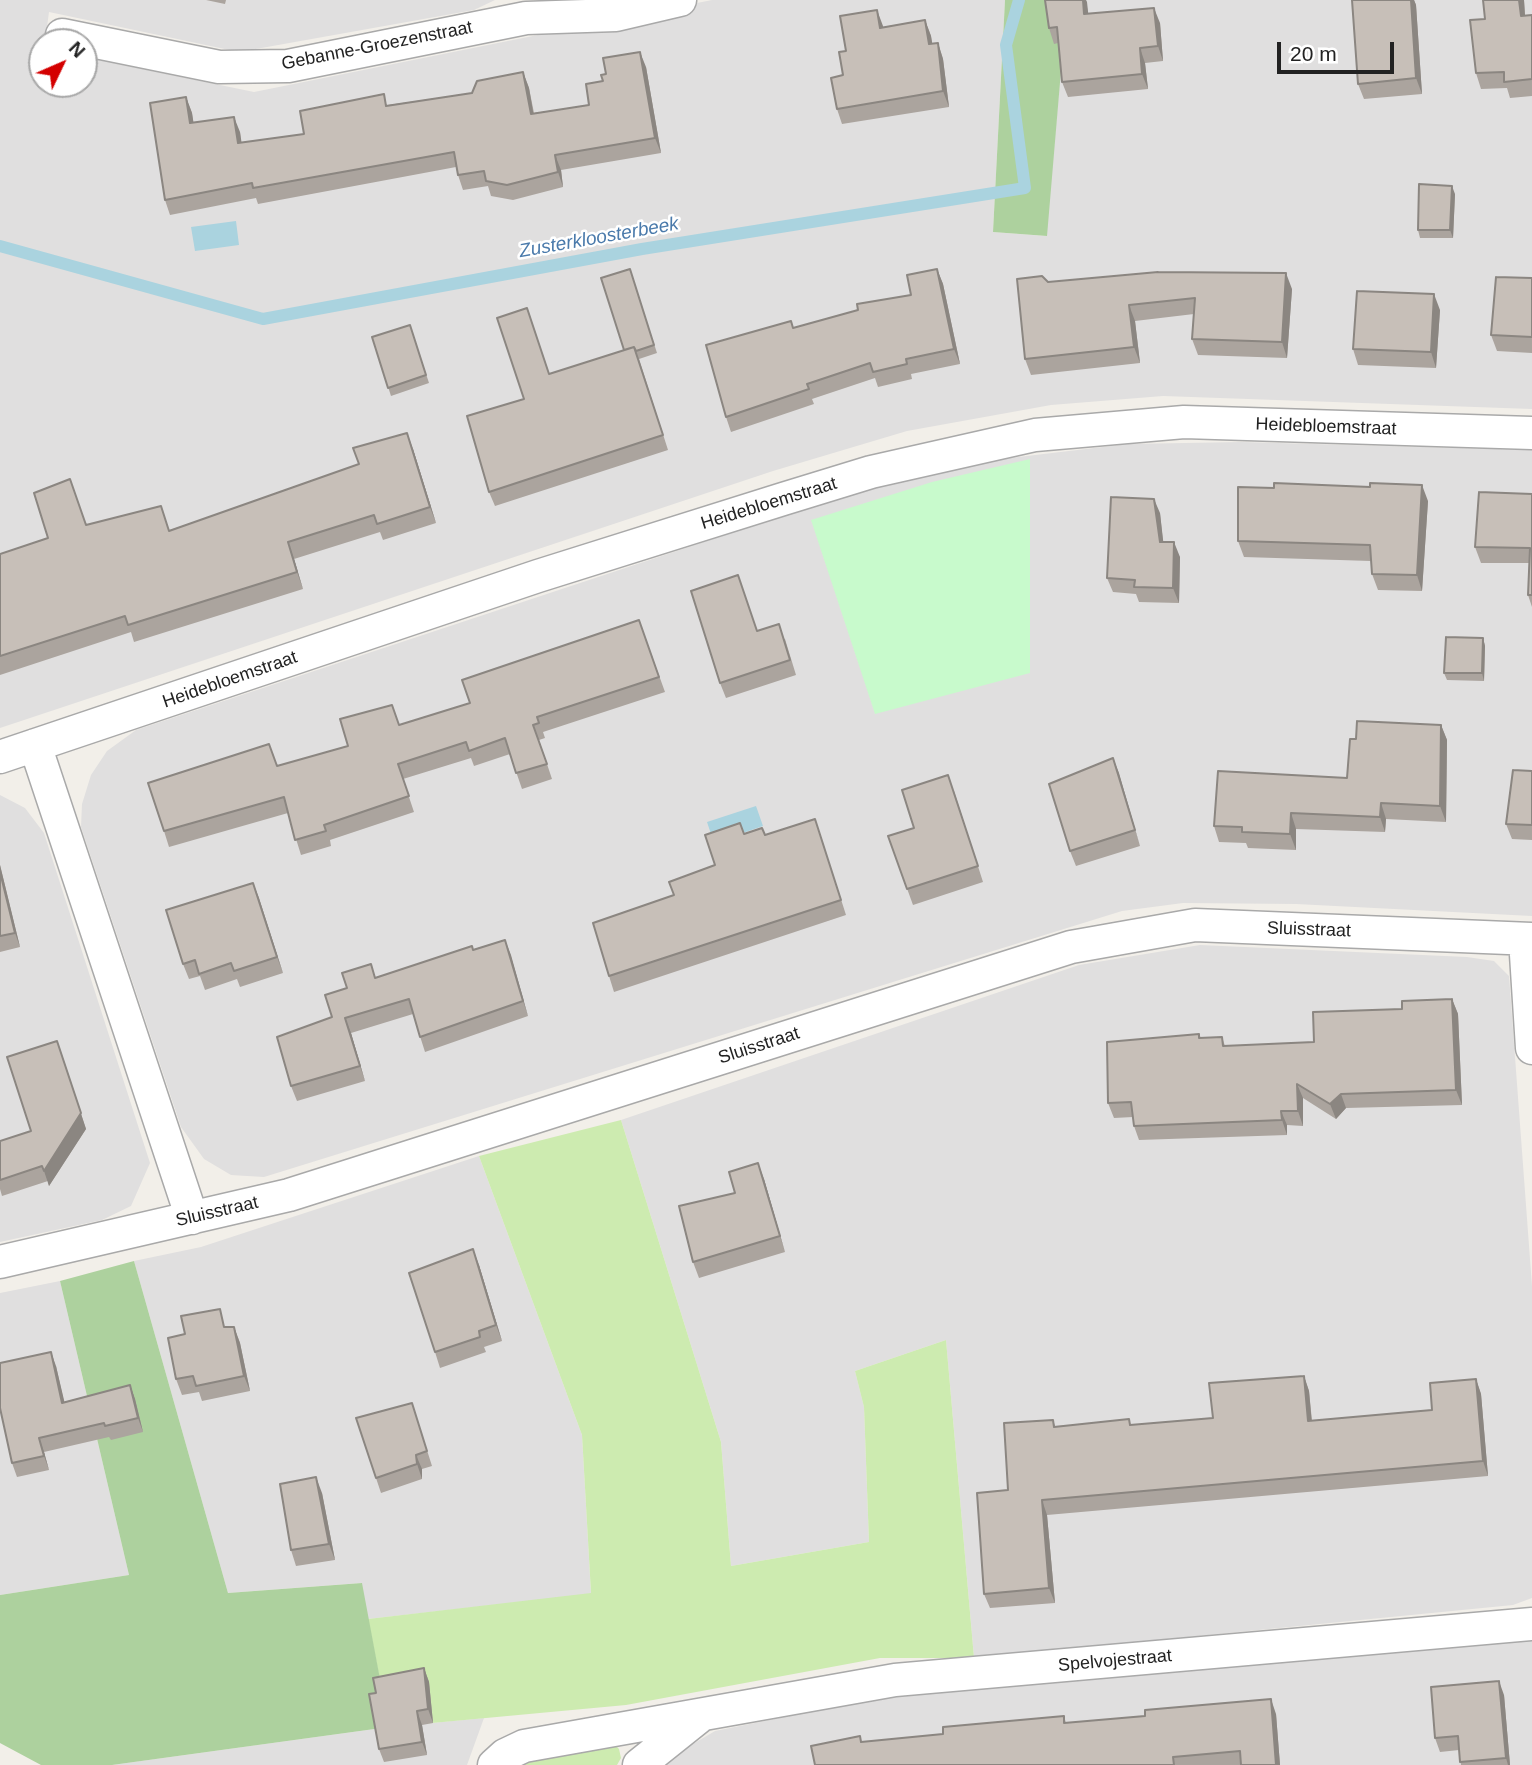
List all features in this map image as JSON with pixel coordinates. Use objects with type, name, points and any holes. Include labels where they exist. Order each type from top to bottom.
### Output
[{"type":"street","name":"Gebanne-Groezenstraat","points":[[98,42],[219,67],[288,66],[525,9],[616,15],[680,0]]},
{"type":"street","name":"Heidebloemstraat","points":[[0,757],[538,576],[808,491],[871,472],[1035,435],[1184,422],[1532,433]]},
{"type":"street","points":[[35,745],[192,1218]]},
{"type":"street","name":"Sluisstraat","points":[[0,1262],[289,1195],[1072,947],[1195,925],[1529,939]]},
{"type":"street","points":[[1529,939],[1532,1048]]},
{"type":"street","name":"Spelvojestraat","points":[[494,1765],[505,1755],[524,1746],[895,1680],[1532,1624]]},
{"type":"street","name":"Spelvojestraat","points":[[639,1765],[701,1716]]},
{"type":"shaded area","points":[[0,0],[495,0],[474,10],[239,52],[49,12],[47,28],[28,28],[28,98],[98,98],[98,60],[254,92],[712,0],[1005,0],[993,232],[1046,236],[1067,0],[1532,0],[1532,409],[1163,396],[1051,405],[907,431],[773,471],[0,728]]},
{"type":"shaded area","points":[[1242,442],[1532,450],[1532,916],[1296,904],[1183,903],[1122,911],[264,1177],[231,1175],[204,1159],[181,1127],[81,827],[82,804],[91,775],[107,751],[136,730],[870,487],[1010,458],[1128,444]]},
{"type":"shaded area","points":[[0,795],[25,808],[44,833],[150,1163],[131,1206],[102,1220],[0,1242]]},
{"type":"shaded area","points":[[1200,945],[1467,957],[1494,961],[1509,976],[1532,1286],[1532,1598],[1513,1605],[974,1658],[946,1340],[855,1371],[864,1407],[869,1542],[731,1566],[721,1442],[621,1120],[1079,965]]},
{"type":"shaded area","points":[[479,1156],[582,1435],[591,1594],[368,1619],[361,1583],[228,1593],[134,1261],[201,1247]]},
{"type":"shaded area","points":[[60,1281],[129,1575],[0,1595],[0,1293]]},
{"type":"shaded area","points":[[1532,1640],[1532,1765],[657,1765],[715,1731],[879,1698]]},
{"type":"shaded area","points":[[484,1718],[467,1765],[112,1765],[389,1727]]},
{"type":"green space","points":[[1005,0],[1067,0],[1047,236],[993,232]]},
{"type":"green space","points":[[1030,459],[1030,673],[875,714],[811,520],[932,482]]},
{"type":"green space","points":[[621,1120],[721,1442],[731,1566],[869,1542],[864,1407],[855,1371],[946,1340],[974,1658],[880,1658],[626,1705],[389,1727],[368,1619],[591,1593],[582,1435],[479,1156]]},
{"type":"green space","points":[[134,1261],[228,1593],[362,1583],[389,1727],[112,1765],[41,1765],[0,1743],[0,1595],[129,1575],[60,1281]]},
{"type":"green space","points":[[615,1745],[621,1758],[617,1765],[513,1765],[524,1759]]},
{"type":"water","points":[[236,221],[239,245],[195,251],[191,227]]},
{"type":"water","points":[[756,806],[763,826],[714,843],[707,822]]},
{"type":"building","points":[[1045,0],[1083,0],[1084,14],[1154,8],[1158,46],[1140,48],[1142,74],[1062,82],[1057,27],[1049,28]]},
{"type":"building","points":[[1352,0],[1411,0],[1416,78],[1358,84]]},
{"type":"building","points":[[1483,0],[1519,0],[1521,16],[1532,15],[1532,79],[1504,82],[1504,72],[1476,73],[1470,20],[1485,19]]},
{"type":"building","points":[[877,10],[880,28],[925,20],[929,44],[938,43],[943,91],[837,109],[831,78],[843,75],[839,52],[846,51],[840,16]]},
{"type":"building","points":[[640,52],[655,138],[555,155],[558,172],[507,185],[486,181],[484,171],[458,175],[454,152],[253,188],[252,183],[165,200],[150,103],[186,97],[190,123],[234,117],[238,143],[304,134],[300,111],[384,94],[386,106],[472,93],[477,81],[523,72],[531,114],[589,105],[586,84],[603,81],[601,75],[606,74],[603,58]]},
{"type":"building","points":[[1419,184],[1452,186],[1450,230],[1418,230]]},
{"type":"building","points":[[630,269],[654,345],[636,351],[634,347],[624,350],[601,278]]},
{"type":"building","points":[[937,269],[954,349],[906,359],[907,364],[873,372],[870,363],[807,384],[809,389],[726,417],[706,345],[791,321],[793,328],[858,310],[857,304],[911,295],[907,275]]},
{"type":"building","points":[[1158,272],[1286,273],[1282,342],[1192,339],[1195,298],[1129,305],[1134,347],[1025,359],[1017,279],[1042,276],[1048,282]]},
{"type":"building","points":[[1496,277],[1532,278],[1532,337],[1491,335]]},
{"type":"building","points":[[1357,291],[1434,294],[1431,352],[1353,349]]},
{"type":"building","points":[[527,308],[549,374],[634,347],[663,435],[489,492],[467,416],[524,399],[497,318]]},
{"type":"building","points":[[410,325],[426,375],[388,388],[372,337]]},
{"type":"building","points":[[407,433],[430,507],[377,524],[374,515],[288,542],[297,572],[128,625],[125,616],[0,656],[0,554],[48,538],[34,493],[70,479],[86,525],[161,506],[169,531],[359,464],[353,448]]},
{"type":"building","points":[[1274,483],[1370,487],[1370,483],[1422,485],[1417,575],[1372,574],[1370,545],[1238,541],[1238,487],[1274,488]]},
{"type":"building","points":[[1479,492],[1532,494],[1532,595],[1528,595],[1530,548],[1475,547]]},
{"type":"building","points":[[1111,497],[1154,499],[1160,542],[1174,542],[1173,588],[1134,587],[1135,580],[1107,578]]},
{"type":"building","points":[[738,575],[757,631],[779,624],[790,660],[720,683],[691,591]]},
{"type":"building","points":[[639,620],[659,677],[537,717],[539,723],[533,725],[547,764],[516,773],[505,738],[469,751],[466,742],[398,764],[409,796],[324,825],[326,831],[295,840],[284,797],[164,831],[148,783],[269,744],[277,766],[348,746],[340,719],[392,705],[399,725],[470,703],[462,680]]},
{"type":"building","points":[[1446,637],[1483,638],[1482,673],[1444,673]]},
{"type":"building","points":[[1357,721],[1441,725],[1440,806],[1381,803],[1380,817],[1291,813],[1290,834],[1242,832],[1242,827],[1214,826],[1218,771],[1347,778],[1350,739],[1356,739]]},
{"type":"building","points":[[1113,758],[1135,830],[1070,851],[1049,784]]},
{"type":"building","points":[[1513,770],[1532,771],[1532,825],[1506,824]]},
{"type":"building","points":[[948,775],[978,866],[907,889],[888,836],[914,828],[902,790]]},
{"type":"building","points":[[815,819],[841,900],[609,976],[593,923],[674,895],[669,882],[715,865],[705,835],[740,823],[744,834],[762,828],[765,835]]},
{"type":"building","points":[[0,872],[15,933],[0,936]]},
{"type":"building","points":[[253,883],[277,957],[234,971],[231,963],[199,974],[195,960],[183,964],[166,910]]},
{"type":"building","points":[[505,940],[523,1001],[420,1037],[409,999],[345,1018],[360,1066],[291,1086],[277,1037],[332,1017],[325,995],[347,988],[342,973],[371,964],[375,978],[472,946],[473,950]]},
{"type":"building","points":[[1452,999],[1456,1090],[1341,1094],[1330,1104],[1297,1084],[1298,1111],[1281,1111],[1282,1120],[1134,1126],[1131,1102],[1108,1103],[1107,1042],[1199,1034],[1199,1038],[1222,1037],[1223,1046],[1314,1042],[1313,1012],[1402,1009],[1402,1001]]},
{"type":"building","points":[[57,1041],[81,1113],[44,1171],[42,1166],[0,1180],[0,1141],[31,1131],[7,1057]]},
{"type":"building","points":[[758,1163],[780,1236],[693,1262],[679,1206],[735,1193],[729,1172]]},
{"type":"building","points":[[473,1249],[496,1325],[479,1331],[480,1337],[435,1352],[409,1273]]},
{"type":"building","points":[[220,1309],[224,1327],[234,1327],[244,1376],[196,1386],[193,1376],[176,1379],[168,1338],[185,1334],[181,1316]]},
{"type":"building","points":[[51,1352],[62,1403],[130,1385],[138,1418],[39,1438],[44,1456],[12,1463],[0,1408],[0,1363]]},
{"type":"building","points":[[1304,1376],[1308,1421],[1432,1410],[1430,1383],[1476,1379],[1483,1461],[1042,1500],[1049,1588],[984,1594],[977,1493],[1008,1490],[1004,1423],[1053,1420],[1054,1427],[1129,1419],[1130,1425],[1213,1418],[1209,1383]]},
{"type":"building","points":[[412,1403],[427,1451],[416,1455],[417,1464],[376,1478],[356,1418]]},
{"type":"building","points":[[316,1477],[329,1544],[291,1550],[280,1484]]},
{"type":"building","points":[[424,1668],[428,1709],[417,1711],[422,1742],[379,1749],[369,1694],[376,1693],[373,1678]]},
{"type":"building","points":[[1499,1681],[1506,1758],[1460,1762],[1458,1736],[1435,1738],[1431,1687]]},
{"type":"building","points":[[1271,1699],[1276,1765],[1241,1765],[1240,1751],[1173,1757],[1174,1765],[815,1765],[811,1746],[860,1736],[861,1742],[943,1734],[943,1727],[1064,1716],[1064,1723],[1145,1716],[1145,1710]]},
{"type":"waterway","name":"Zusterkloosterbeek","points":[[0,246],[263,319],[642,249],[1025,188],[1006,45],[1019,0]]}]
